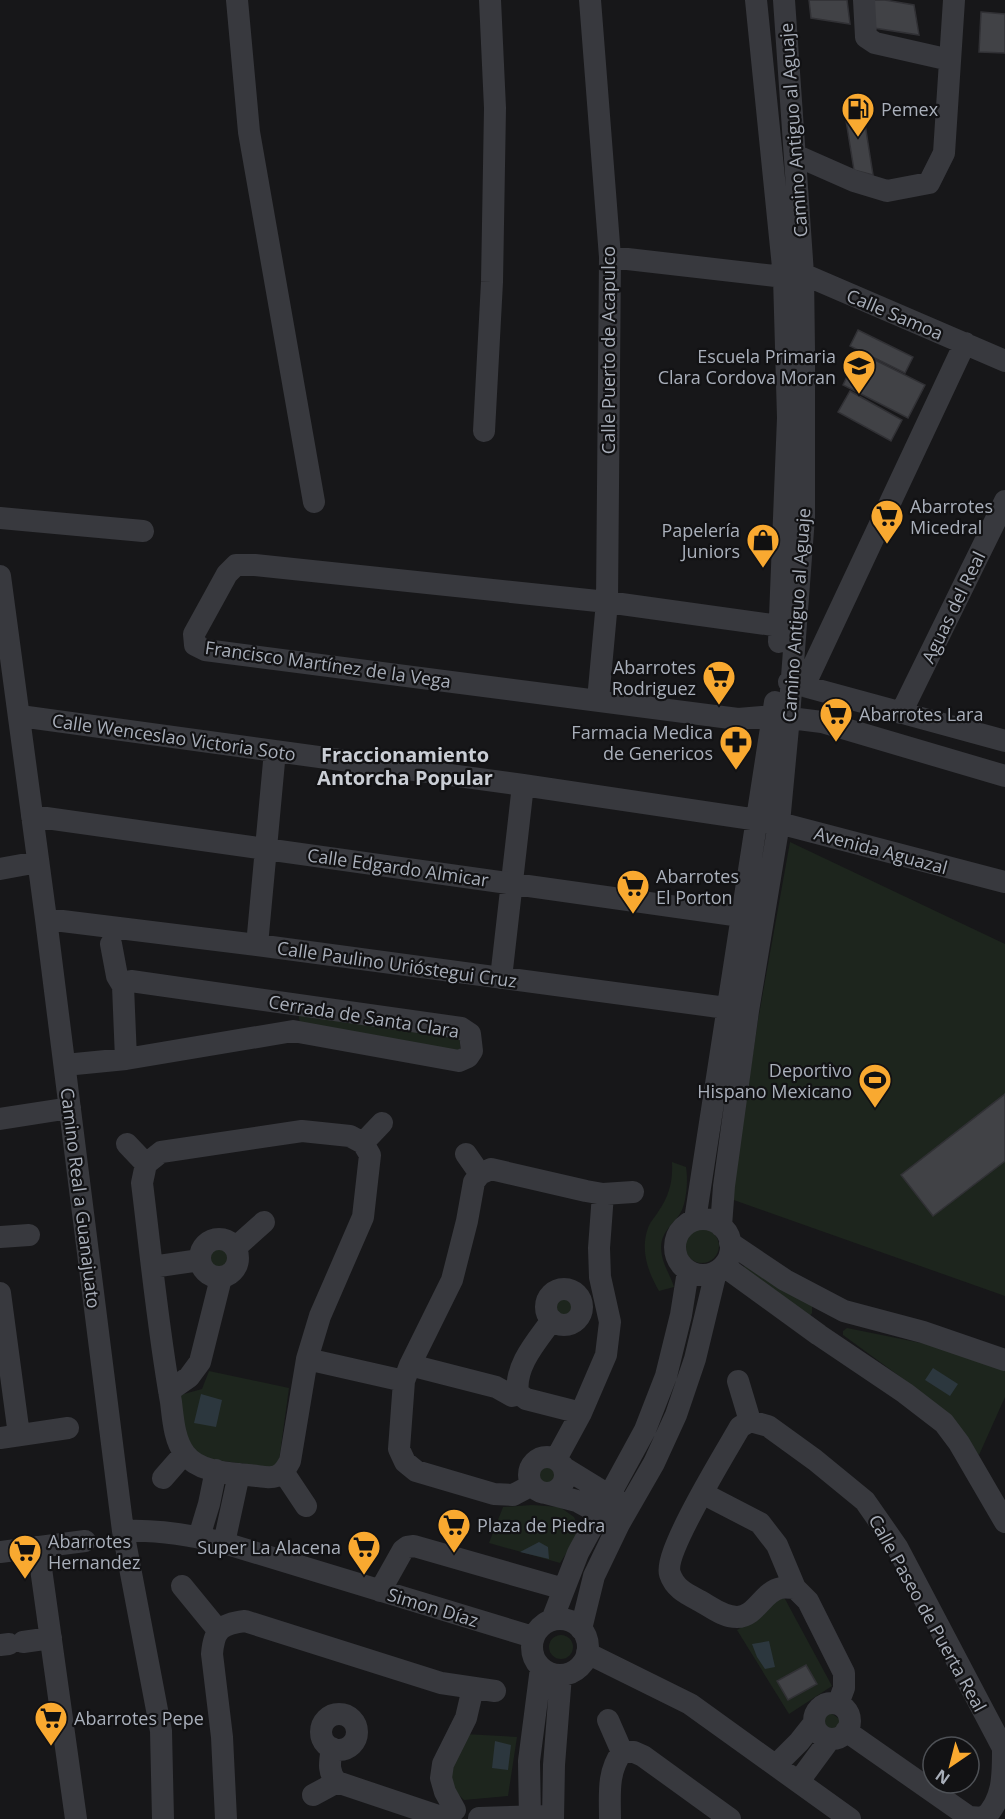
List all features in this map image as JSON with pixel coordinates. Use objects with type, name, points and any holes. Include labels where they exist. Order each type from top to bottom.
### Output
[{"type":"street","points":[[237,0],[249,132],[314,502]]},
{"type":"street","points":[[484,431],[492,282],[495,132],[490,0]]},
{"type":"street","name":"Calle Puerto de Acapulco","points":[[590,0],[610,257],[607,603],[598,700]]},
{"type":"street","name":"Camino Antiguo al Aguaje","points":[[695,1220],[738,1010],[768,821],[781,717],[791,683],[804,517],[804,351],[756,0]]},
{"type":"street","name":"Camino Antiguo al Aguaje","points":[[784,0],[795,155],[793,275],[780,626],[791,683]]},
{"type":"street","points":[[864,0],[866,37],[875,43],[950,60]]},
{"type":"street","points":[[795,155],[854,181],[887,191],[929,183],[944,153],[954,0]]},
{"type":"street","name":"Calle Samoa","points":[[610,257],[793,275],[1005,361]]},
{"type":"street","points":[[965,344],[791,683],[901,713],[1003,736],[996,773]]},
{"type":"street","name":"Aguas del Real","points":[[901,713],[1005,501]]},
{"type":"street","points":[[0,518],[143,531]]},
{"type":"street","name":"Francisco Martínez de la Vega","points":[[780,626],[607,603],[255,565],[236,566],[226,574],[194,634],[195,645],[205,650],[738,719],[781,717],[822,722],[996,773]]},
{"type":"street","name":"Camino Real a Guanajuato","points":[[0,576],[20,716],[123,1531],[161,1731],[163,1819]]},
{"type":"street","name":"Calle Wenceslao Victoria Soto","points":[[20,716],[768,821]]},
{"type":"street","points":[[258,945],[275,751]]},
{"type":"street","points":[[501,978],[523,785]]},
{"type":"street","name":"Calle Edgardo Almicar","points":[[32,816],[752,917]]},
{"type":"street","name":"Avenida Aguazal","points":[[768,821],[1005,882]]},
{"type":"street","points":[[0,869],[38,862]]},
{"type":"street","name":"Calle Paulino Urióstegui Cruz","points":[[46,919],[258,945],[738,1010]]},
{"type":"street","points":[[111,944],[117,976],[123,986],[126,1059]]},
{"type":"street","name":"Cerrada de Santa Clara","points":[[64,1065],[126,1059],[293,1030],[459,1060],[468,1057],[472,1051],[470,1034],[461,1028],[131,981],[123,986]]},
{"type":"street","points":[[293,1030],[294,1005]]},
{"type":"street","name":"Camino Antiguo al Aguaje","points":[[726,1235],[724,1186],[738,1010]]},
{"type":"street","points":[[0,1119],[70,1108]]},
{"type":"street","points":[[363,1143],[382,1123]]},
{"type":"street","points":[[302,1131],[350,1136],[363,1143],[370,1155],[363,1217],[320,1316],[307,1359],[290,1461],[284,1473],[274,1478],[239,1474],[196,1465],[184,1454],[177,1439],[169,1391],[142,1183],[146,1164],[161,1152],[302,1131]]},
{"type":"street","points":[[127,1144],[146,1164]]},
{"type":"street","points":[[466,1154],[480,1174]]},
{"type":"street","points":[[603,1194],[598,1248],[600,1277],[610,1322],[606,1355],[560,1463],[565,1478],[563,1483],[556,1491],[539,1489],[513,1495],[494,1494],[416,1471],[405,1462],[399,1449],[407,1373],[452,1280],[474,1182],[480,1174],[491,1169],[603,1194],[633,1192]]},
{"type":"street","points":[[720,1269],[706,1275],[697,1275],[688,1271],[676,1257],[675,1239],[680,1231],[695,1220],[713,1221],[726,1235],[785,1280],[844,1311],[923,1332],[1005,1360]]},
{"type":"street","points":[[235,1248],[264,1222]]},
{"type":"street","points":[[0,1237],[29,1235]]},
{"type":"street","points":[[581,1629],[594,1576],[654,1463],[676,1415],[695,1359],[720,1269],[730,1252],[726,1235]]},
{"type":"street","points":[[225,1240],[235,1248],[238,1254],[236,1267],[221,1278],[209,1275],[202,1266],[200,1260],[203,1248],[212,1241],[225,1240]]},
{"type":"street","points":[[152,1267],[200,1260]]},
{"type":"street","points":[[720,1269],[905,1393],[944,1423],[1004,1515]]},
{"type":"street","points":[[552,1620],[578,1553],[645,1430],[666,1376],[681,1315],[688,1271]]},
{"type":"street","points":[[169,1391],[189,1377],[200,1362],[221,1278]]},
{"type":"street","points":[[0,1293],[10,1436],[68,1428]]},
{"type":"street","points":[[819,1335],[836,1307]]},
{"type":"street","points":[[511,1396],[529,1352],[552,1320]]},
{"type":"street","points":[[307,1359],[496,1387],[511,1396],[581,1413]]},
{"type":"street","points":[[738,1381],[750,1421],[740,1427],[702,1493],[672,1555],[669,1572],[676,1587],[724,1615],[736,1617],[748,1615],[762,1599],[780,1588],[795,1588]]},
{"type":"street","name":"Calle Paseo de Puerta Real","points":[[750,1421],[768,1426],[866,1501],[897,1547],[1003,1748],[1003,1781],[992,1810],[984,1818],[969,1817],[830,1731]]},
{"type":"street","points":[[163,1478],[184,1454]]},
{"type":"street","points":[[604,1503],[578,1501],[539,1489],[530,1480],[530,1470],[536,1461],[546,1457],[560,1463],[604,1503],[624,1516]]},
{"type":"street","points":[[199,1537],[216,1470]]},
{"type":"street","points":[[284,1473],[306,1506]]},
{"type":"street","points":[[224,1543],[239,1474]]},
{"type":"street","points":[[702,1493],[760,1523],[777,1545],[795,1588],[808,1601],[844,1673],[844,1688],[838,1704]]},
{"type":"street","name":"Simon Díaz","points":[[123,1531],[142,1530],[199,1537],[224,1543],[533,1637]]},
{"type":"street","points":[[0,1552],[85,1541]]},
{"type":"street","points":[[380,1591],[403,1550],[414,1546],[564,1589]]},
{"type":"street","points":[[39,1547],[76,1819]]},
{"type":"street","points":[[182,1586],[218,1630]]},
{"type":"street","points":[[552,1620],[567,1620],[581,1629],[585,1636],[587,1653],[578,1668],[570,1673],[551,1671],[533,1657],[533,1637],[540,1626],[552,1620]]},
{"type":"street","points":[[226,1819],[222,1737],[212,1643],[218,1630],[227,1623],[245,1621],[441,1683],[484,1690],[466,1718],[443,1764],[441,1778],[448,1816]]},
{"type":"street","points":[[11,1643],[51,1638]]},
{"type":"street","points":[[587,1653],[690,1704],[799,1781],[826,1811],[850,1819]]},
{"type":"street","points":[[530,1817],[530,1761],[551,1671]]},
{"type":"street","points":[[332,1748],[331,1776],[337,1782],[448,1816],[468,1809],[479,1818],[553,1818],[551,1671]]},
{"type":"street","points":[[777,1764],[799,1742],[830,1731],[850,1719],[843,1707],[827,1703],[819,1709],[830,1731]]},
{"type":"street","points":[[608,1720],[622,1752]]},
{"type":"street","points":[[799,1781],[830,1731]]},
{"type":"street","points":[[610,1819],[611,1774],[622,1752]]},
{"type":"street","points":[[622,1752],[634,1752],[643,1756],[730,1819]]},
{"type":"street","points":[[313,1796],[337,1782]]},
{"type":"shaded area","name":"Deportivo Hispano Mexicano","points":[[790,842],[1005,944],[1005,1296],[731,1199],[758,1020]]},
{"type":"shaded area","points":[[298,1011],[459,1033],[461,1055],[300,1024]]},
{"type":"shaded area","points":[[672,1162],[686,1167],[687,1188],[682,1210],[664,1235],[661,1248],[663,1260],[674,1287],[659,1291],[646,1261],[645,1244],[649,1226],[670,1188]]},
{"type":"shaded area","points":[[702,1229],[714,1234],[719,1246],[714,1258],[702,1263],[690,1258],[685,1246],[690,1234]]},
{"type":"shaded area","points":[[218,1248],[226,1251],[229,1259],[226,1267],[218,1270],[210,1267],[207,1259],[210,1251]]},
{"type":"shaded area","points":[[747,1263],[812,1306],[812,1313],[809,1317],[742,1269]]},
{"type":"shaded area","points":[[564,1299],[570,1302],[573,1308],[570,1314],[564,1317],[558,1314],[555,1308],[558,1302]]},
{"type":"shaded area","points":[[847,1328],[941,1347],[1005,1369],[1005,1397],[979,1455],[906,1381],[843,1335],[843,1331]]},
{"type":"shaded area","points":[[933,1368],[958,1384],[950,1396],[925,1380]]},
{"type":"shaded area","points":[[209,1371],[289,1388],[278,1468],[191,1457],[173,1397],[202,1389]]},
{"type":"shaded area","points":[[201,1394],[222,1400],[216,1427],[194,1423]]},
{"type":"shaded area","points":[[546,1462],[559,1475],[557,1483],[551,1487],[534,1478],[538,1466]]},
{"type":"shaded area","points":[[532,1505],[560,1507],[574,1517],[580,1532],[560,1563],[489,1543],[503,1507]]},
{"type":"shaded area","points":[[539,1542],[548,1547],[549,1559],[520,1552]]},
{"type":"shaded area","points":[[774,1598],[785,1599],[832,1686],[789,1714],[737,1630],[760,1616]]},
{"type":"shaded area","points":[[561,1635],[566,1636],[572,1642],[572,1652],[566,1658],[561,1659],[556,1658],[550,1652],[549,1647],[550,1642],[556,1636]]},
{"type":"shaded area","points":[[769,1641],[775,1667],[765,1669],[752,1644]]},
{"type":"shaded area","points":[[831,1713],[838,1718],[843,1718],[836,1729],[828,1730],[823,1727],[822,1718]]},
{"type":"shaded area","points":[[465,1734],[517,1737],[508,1796],[464,1800],[455,1791],[449,1766]]},
{"type":"shaded area","points":[[495,1741],[511,1745],[508,1770],[492,1768]]},
{"type":"building","points":[[809,0],[847,0],[850,24],[811,18]]},
{"type":"building","points":[[870,0],[914,5],[919,35],[874,28]]},
{"type":"building","points":[[981,12],[1005,14],[1005,53],[979,52]]},
{"type":"building","name":"Pemex","points":[[843,102],[862,105],[873,175],[854,170]]},
{"type":"building","points":[[858,330],[913,357],[905,373],[850,346]]},
{"type":"building","points":[[859,352],[925,385],[908,418],[843,385]]},
{"type":"building","points":[[850,391],[902,420],[891,441],[838,412]]},
{"type":"building","points":[[1005,1094],[1005,1161],[933,1216],[901,1175]]},
{"type":"building","points":[[806,1665],[817,1684],[788,1700],[777,1681]]},
{"type":"place","name":"Pemex","points":[[858,138]]},
{"type":"place","name":"Escuela Primaria Clara Cordova Moran","points":[[859,395]]},
{"type":"place","name":"Abarrotes Micedral","points":[[887,545]]},
{"type":"place","name":"Papelería Juniors","points":[[763,569]]},
{"type":"place","name":"Abarrotes Rodriguez","points":[[719,706]]},
{"type":"place","name":"Abarrotes Lara","points":[[836,743]]},
{"type":"place","name":"Farmacia Medica de Genericos","points":[[736,771]]},
{"type":"place","name":"Abarrotes El Porton","points":[[633,915]]},
{"type":"place","name":"Deportivo Hispano Mexicano","points":[[875,1109]]},
{"type":"place","name":"Plaza de Piedra","points":[[454,1554]]},
{"type":"place","name":"Super La Alacena","points":[[364,1576]]},
{"type":"place","name":"Abarrotes Hernandez","points":[[25,1580]]},
{"type":"place","name":"Abarrotes Pepe","points":[[51,1747]]},
{"type":"district","name":"Fraccionamiento Antorcha Popular","points":[[405,766]]}]
